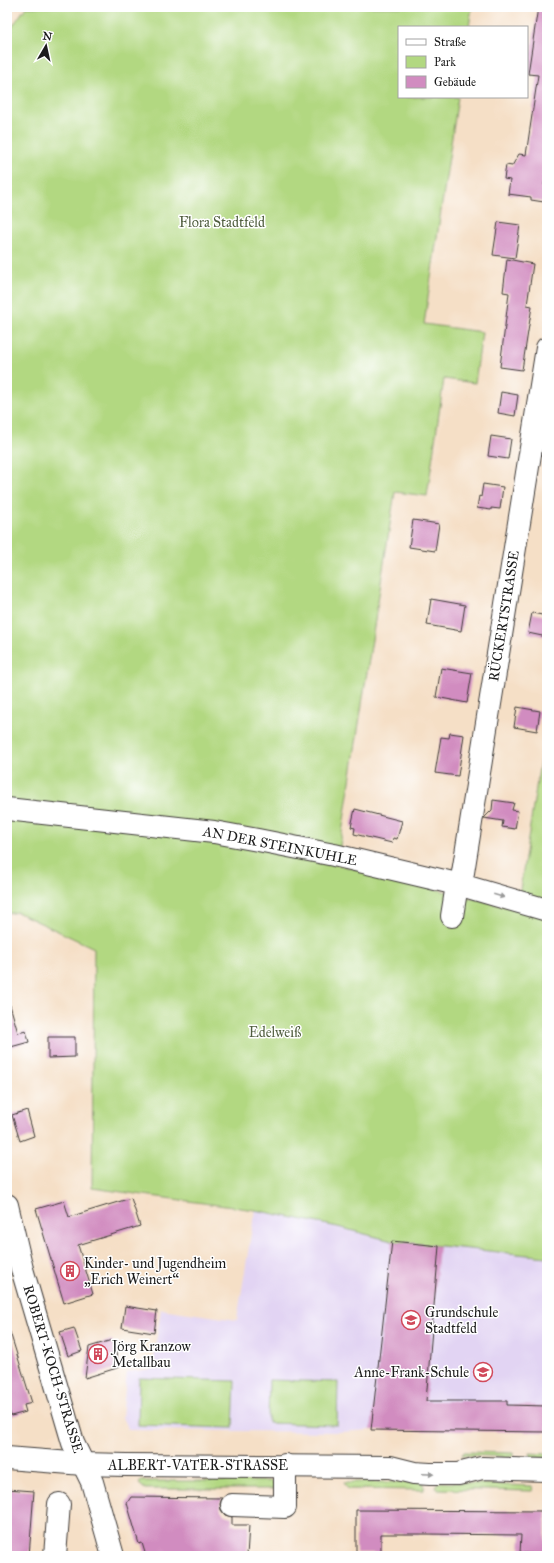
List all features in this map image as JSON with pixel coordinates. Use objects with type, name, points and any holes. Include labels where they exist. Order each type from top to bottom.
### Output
[{"type":"street","name":"RÜCKERTSTRASSE","points":[[452,916],[456,891],[462,885],[547,348]]},
{"type":"street","name":"AN DER STEINKUHLE","points":[[7,809],[214,832],[334,855],[462,885],[547,910]]},
{"type":"street","name":"ROBERT-KOCH-STRASSE","points":[[7,1205],[22,1269],[73,1443],[92,1482],[110,1555]]},
{"type":"street","name":"ALBERT-VATER-STRASSE","points":[[7,1458],[83,1464],[390,1467],[412,1459],[431,1459],[464,1460],[482,1468],[547,1470]]},
{"type":"street","points":[[232,1505],[285,1507],[285,1465]]},
{"type":"street","points":[[55,1556],[59,1504]]},
{"type":"shaded area","points":[[255,1210],[338,1227],[392,1241],[547,1257],[547,1432],[451,1430],[371,1430],[340,1432],[128,1430],[122,1417],[127,1372],[152,1369],[161,1309],[237,1320]]},
{"type":"green space","name":"Flora Stadtfeld","points":[[26,7],[472,7],[469,26],[398,26],[398,98],[458,98],[424,324],[482,332],[475,383],[444,379],[427,496],[395,492],[339,852],[7,804],[7,34]]},
{"type":"green space","points":[[547,718],[547,903],[519,896]]},
{"type":"green space","name":"Edelweiß","points":[[7,815],[200,836],[315,859],[547,917],[547,1257],[392,1241],[338,1227],[255,1210],[92,1188],[94,948],[17,912],[7,914]]},
{"type":"green space","points":[[139,1378],[235,1381],[233,1428],[138,1425]]},
{"type":"green space","points":[[269,1380],[338,1382],[337,1425],[268,1423]]},
{"type":"green space","points":[[464,1452],[513,1453],[513,1457],[462,1455]]},
{"type":"green space","points":[[530,1453],[547,1454],[547,1458],[532,1458]]},
{"type":"green space","points":[[141,1481],[271,1481],[276,1489],[145,1489],[139,1484]]},
{"type":"green space","points":[[344,1482],[424,1482],[424,1490],[348,1489]]},
{"type":"green space","points":[[438,1482],[532,1486],[533,1491],[436,1489]]},
{"type":"building","points":[[538,7],[547,7],[547,164],[544,185],[547,186],[547,200],[545,199],[544,202],[531,200],[531,197],[508,194],[510,180],[504,179],[506,165],[512,166],[519,154],[526,155],[538,75],[528,74]]},
{"type":"building","points":[[498,222],[520,225],[515,258],[493,255]]},
{"type":"building","points":[[507,259],[533,264],[527,305],[532,306],[522,370],[500,367],[509,293],[503,292]]},
{"type":"building","points":[[501,392],[518,395],[515,416],[498,413]]},
{"type":"building","points":[[491,436],[511,439],[508,459],[488,456]]},
{"type":"building","points":[[483,484],[503,487],[500,509],[491,508],[491,510],[477,508],[479,496],[481,497]]},
{"type":"building","points":[[413,520],[439,524],[435,551],[409,547]]},
{"type":"building","points":[[431,599],[465,605],[461,631],[427,625]]},
{"type":"building","points":[[532,613],[547,616],[547,637],[528,633]]},
{"type":"building","points":[[441,668],[472,673],[467,703],[436,697]]},
{"type":"building","points":[[517,707],[540,711],[537,731],[514,727]]},
{"type":"building","points":[[450,733],[464,735],[458,776],[435,773],[441,737],[449,738]]},
{"type":"building","points":[[493,800],[514,803],[512,810],[518,811],[515,829],[502,827],[503,821],[484,818],[492,810]]},
{"type":"building","points":[[355,809],[402,821],[397,839],[393,838],[392,843],[354,834],[355,828],[351,827]]},
{"type":"building","points":[[7,1005],[10,1005],[18,1033],[26,1031],[29,1042],[7,1048]]},
{"type":"building","points":[[48,1037],[75,1037],[75,1057],[48,1058]]},
{"type":"building","points":[[27,1110],[34,1136],[20,1141],[12,1115]]},
{"type":"building","name":"Kinder- und Jugendheim „Erich Weinert“","points":[[131,1198],[140,1226],[78,1245],[93,1294],[64,1303],[36,1209],[64,1201],[69,1217]]},
{"type":"building","points":[[392,1241],[439,1246],[426,1401],[507,1401],[507,1405],[547,1406],[547,1432],[371,1430]]},
{"type":"building","points":[[125,1306],[157,1311],[154,1333],[122,1328]]},
{"type":"building","points":[[74,1328],[82,1351],[68,1356],[60,1332]]},
{"type":"building","points":[[7,1332],[10,1332],[32,1403],[24,1405],[26,1412],[11,1416],[9,1410],[7,1411]]},
{"type":"building","name":"Jörg Kranzow Metallbau","points":[[112,1340],[120,1367],[85,1378],[89,1347]]},
{"type":"building","points":[[7,1489],[34,1491],[29,1556],[7,1556]]},
{"type":"building","points":[[131,1497],[222,1498],[220,1504],[221,1510],[225,1515],[232,1517],[232,1525],[249,1525],[247,1556],[146,1556],[142,1543],[139,1544],[127,1503]]},
{"type":"building","points":[[356,1510],[546,1511],[545,1554],[520,1553],[521,1535],[427,1534],[381,1534],[381,1553],[356,1553]]},
{"type":"place","name":"Kinder- und Jugendheim „Erich Weinert“","points":[[70,1271]]},
{"type":"place","name":"Grundschule Stadtfeld","points":[[411,1320]]},
{"type":"place","name":"Jörg Kranzow Metallbau","points":[[98,1354]]},
{"type":"place","name":"Anne-Frank-Schule","points":[[483,1372]]}]
